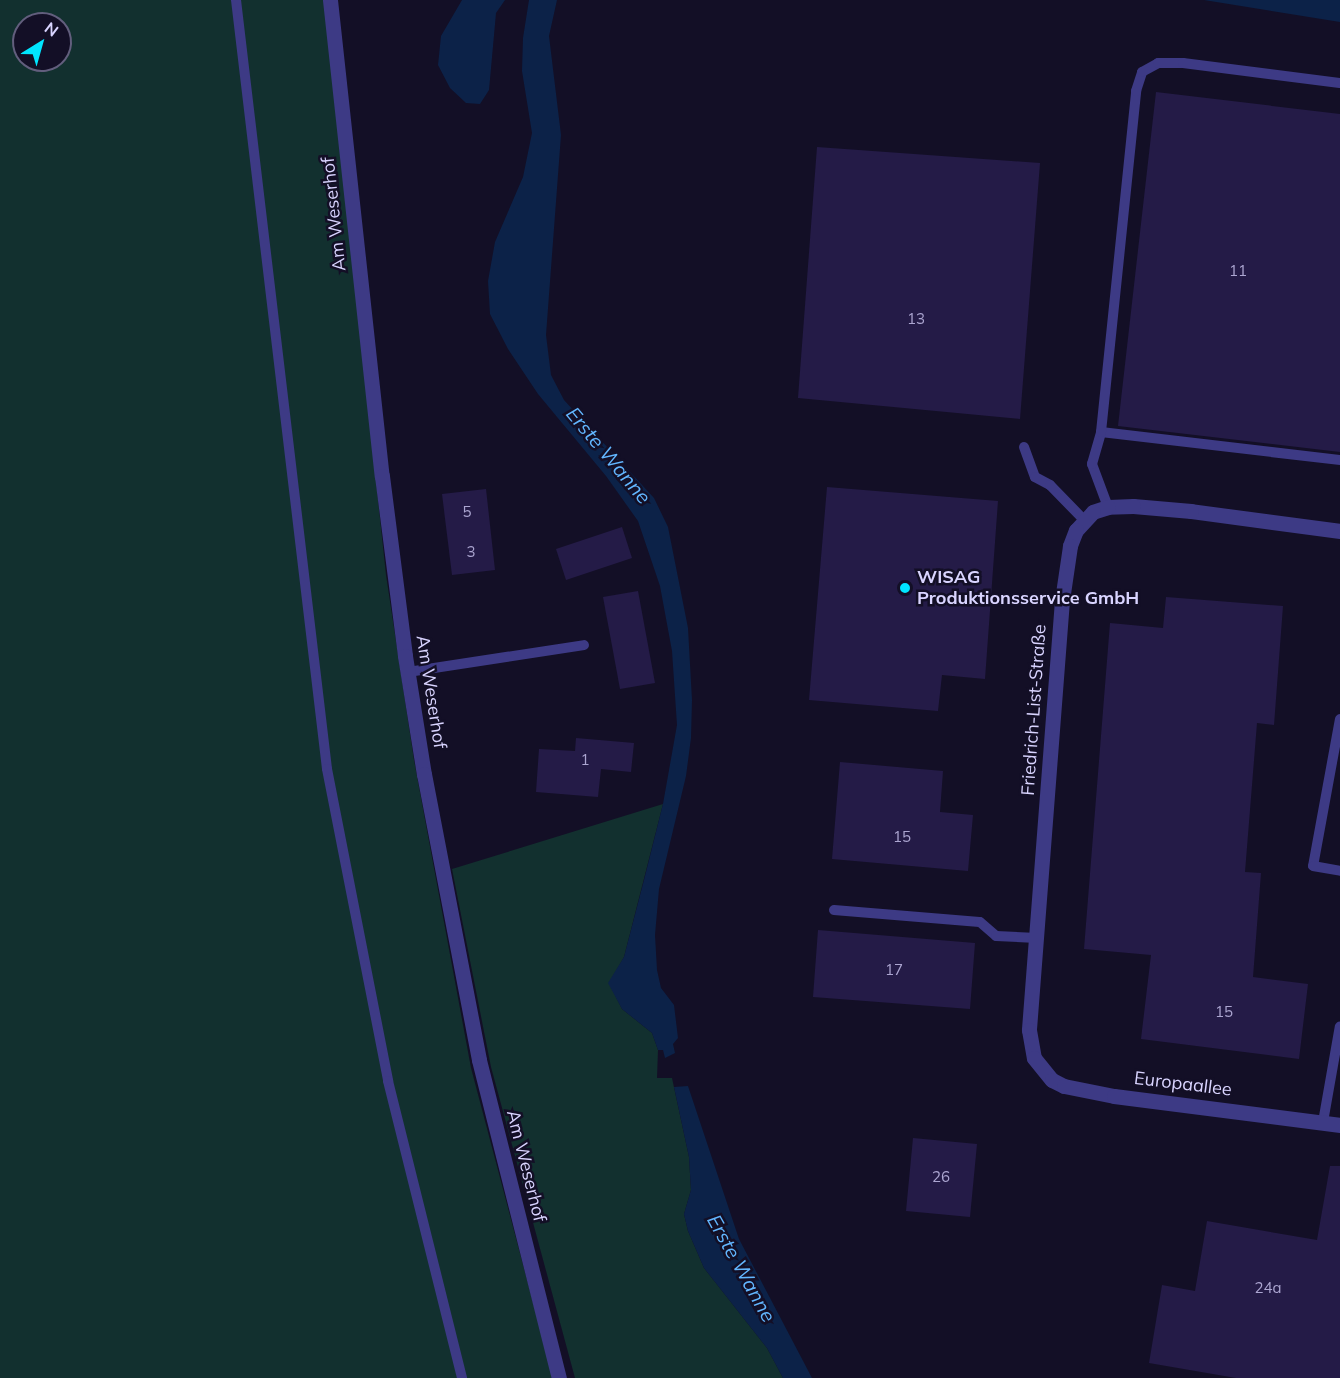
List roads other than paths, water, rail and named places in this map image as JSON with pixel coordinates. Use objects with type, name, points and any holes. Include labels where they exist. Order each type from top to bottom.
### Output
[{"type":"street","name":"Am Weserhof","points":[[330,0],[382,476],[424,774],[479,1060],[559,1378]]},
{"type":"street","points":[[1084,520],[1094,512],[1108,507],[1133,506],[1191,511],[1340,531]]},
{"type":"street","name":"Friedrich-List-Straße","points":[[1034,1058],[1029,1030],[1062,600],[1070,546],[1076,530],[1084,520]]},
{"type":"street","name":"Europaallee","points":[[1034,1058],[1052,1080],[1078,1090],[1340,1125]]},
{"type":"lane","points":[[236,0],[327,769],[388,1081],[462,1378]]},
{"type":"lane","points":[[1108,507],[1092,464],[1101,432],[1136,91],[1142,72],[1158,63],[1183,63],[1340,83]]},
{"type":"lane","points":[[1101,432],[1340,460]]},
{"type":"lane","points":[[1024,447],[1035,477],[1050,485],[1084,520]]},
{"type":"lane","points":[[408,672],[584,645]]},
{"type":"lane","points":[[1340,719],[1313,866],[1340,872]]},
{"type":"lane","points":[[834,910],[980,922],[996,936],[1037,938]]},
{"type":"lane","points":[[1323,1122],[1340,1026]]},
{"type":"water","points":[[462,0],[505,0],[496,13],[489,90],[480,104],[466,103],[450,88],[438,65],[441,36]]},
{"type":"water","name":"Erste Wanne","points":[[529,0],[557,0],[549,36],[561,135],[546,335],[551,375],[564,400],[654,498],[668,527],[688,628],[692,700],[691,738],[686,776],[659,889],[655,935],[657,970],[661,988],[674,1005],[678,1038],[673,1044],[675,1053],[665,1058],[663,1050],[658,1050],[652,1033],[622,1009],[608,983],[624,957],[663,804],[677,725],[672,651],[660,586],[638,521],[606,476],[538,394],[508,349],[490,314],[488,281],[495,242],[523,177],[532,133],[522,71],[523,38]]},
{"type":"water","points":[[1204,0],[1340,0],[1340,22]]},
{"type":"water","name":"Erste Wanne","points":[[688,1086],[739,1239],[812,1378],[783,1378],[767,1348],[704,1268],[688,1231],[684,1214],[691,1190],[689,1157],[674,1087]]},
{"type":"place","name":"WISAG Produktionsservice GmbH","points":[[905,588]]}]
